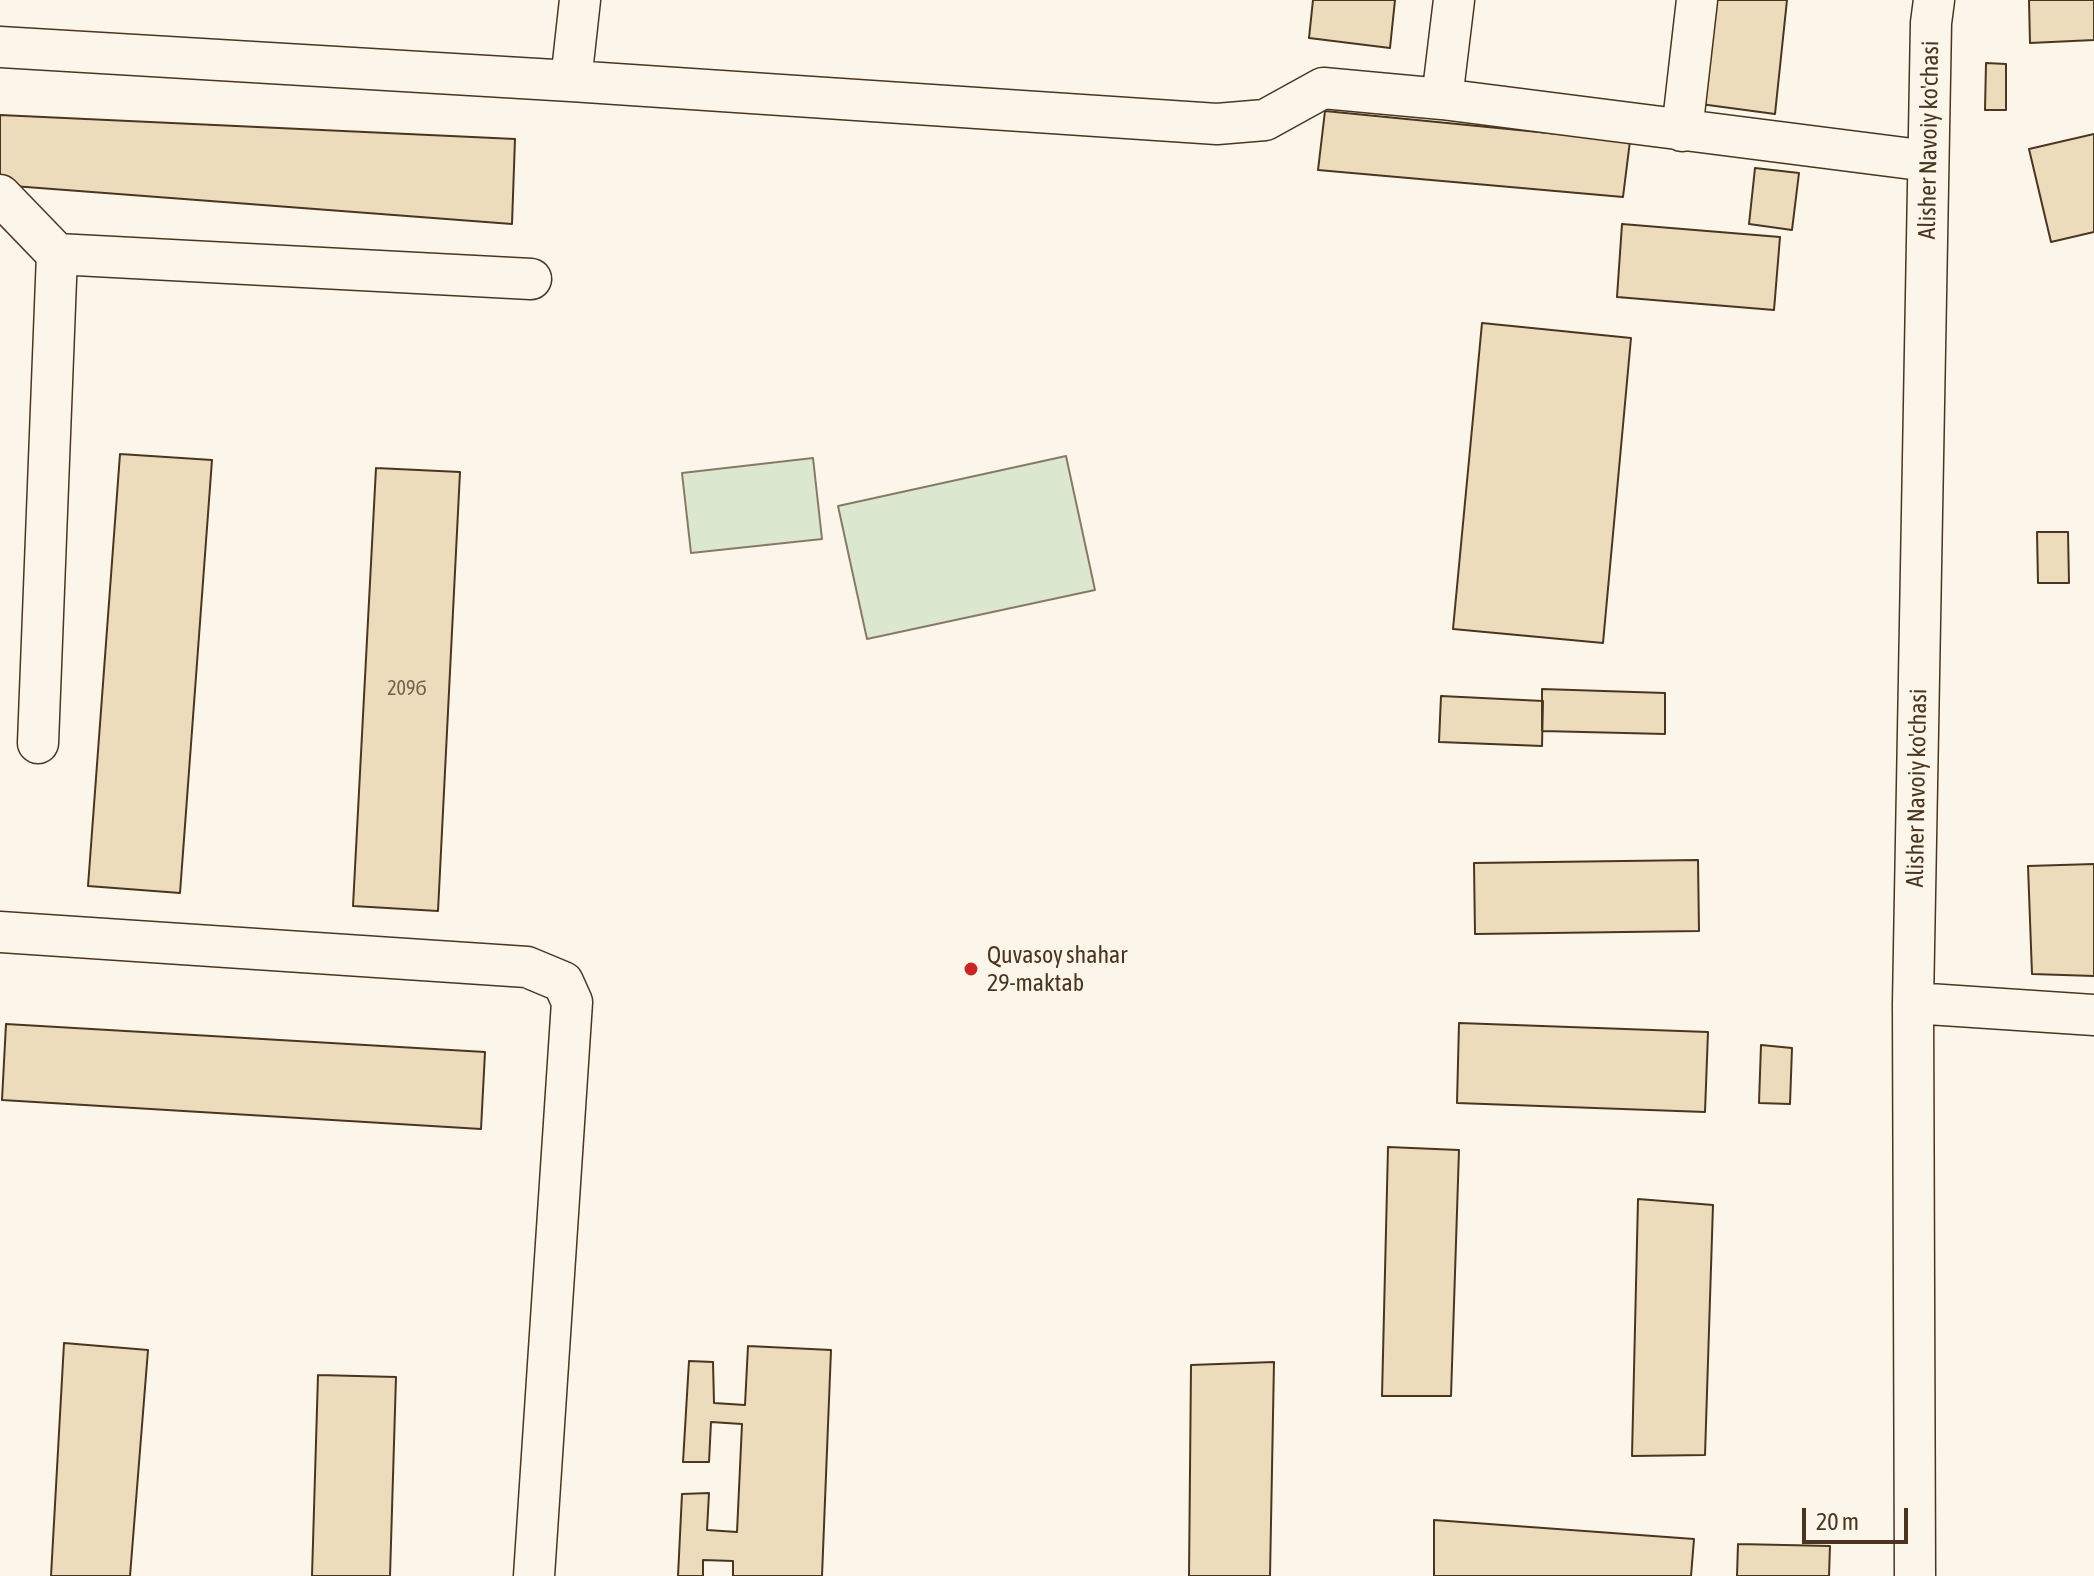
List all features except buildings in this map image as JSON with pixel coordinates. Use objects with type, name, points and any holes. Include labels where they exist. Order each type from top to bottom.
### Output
[{"type":"street","points":[[571,81],[580,0]]},
{"type":"street","points":[[1442,99],[1454,0]]},
{"type":"street","points":[[1682,131],[1697,0]]},
{"type":"street","name":"Alisher Navoiy ko'chasi","points":[[1915,1576],[1913,1003],[1928,161],[1934,0]]},
{"type":"street","points":[[0,47],[1217,124],[1265,120],[1323,88],[1442,99],[1928,161]]},
{"type":"street","points":[[0,195],[57,254],[531,279]]},
{"type":"street","points":[[38,743],[57,254]]},
{"type":"street","points":[[0,932],[527,967],[563,982],[572,1002],[534,1576]]},
{"type":"street","points":[[1913,1003],[2094,1015]]},
{"type":"green space","points":[[1066,456],[1095,590],[867,639],[838,506]]},
{"type":"green space","points":[[813,458],[822,539],[691,553],[682,473]]},
{"type":"place","name":"Quvasoy shahar 29-maktab","points":[[971,969]]}]
